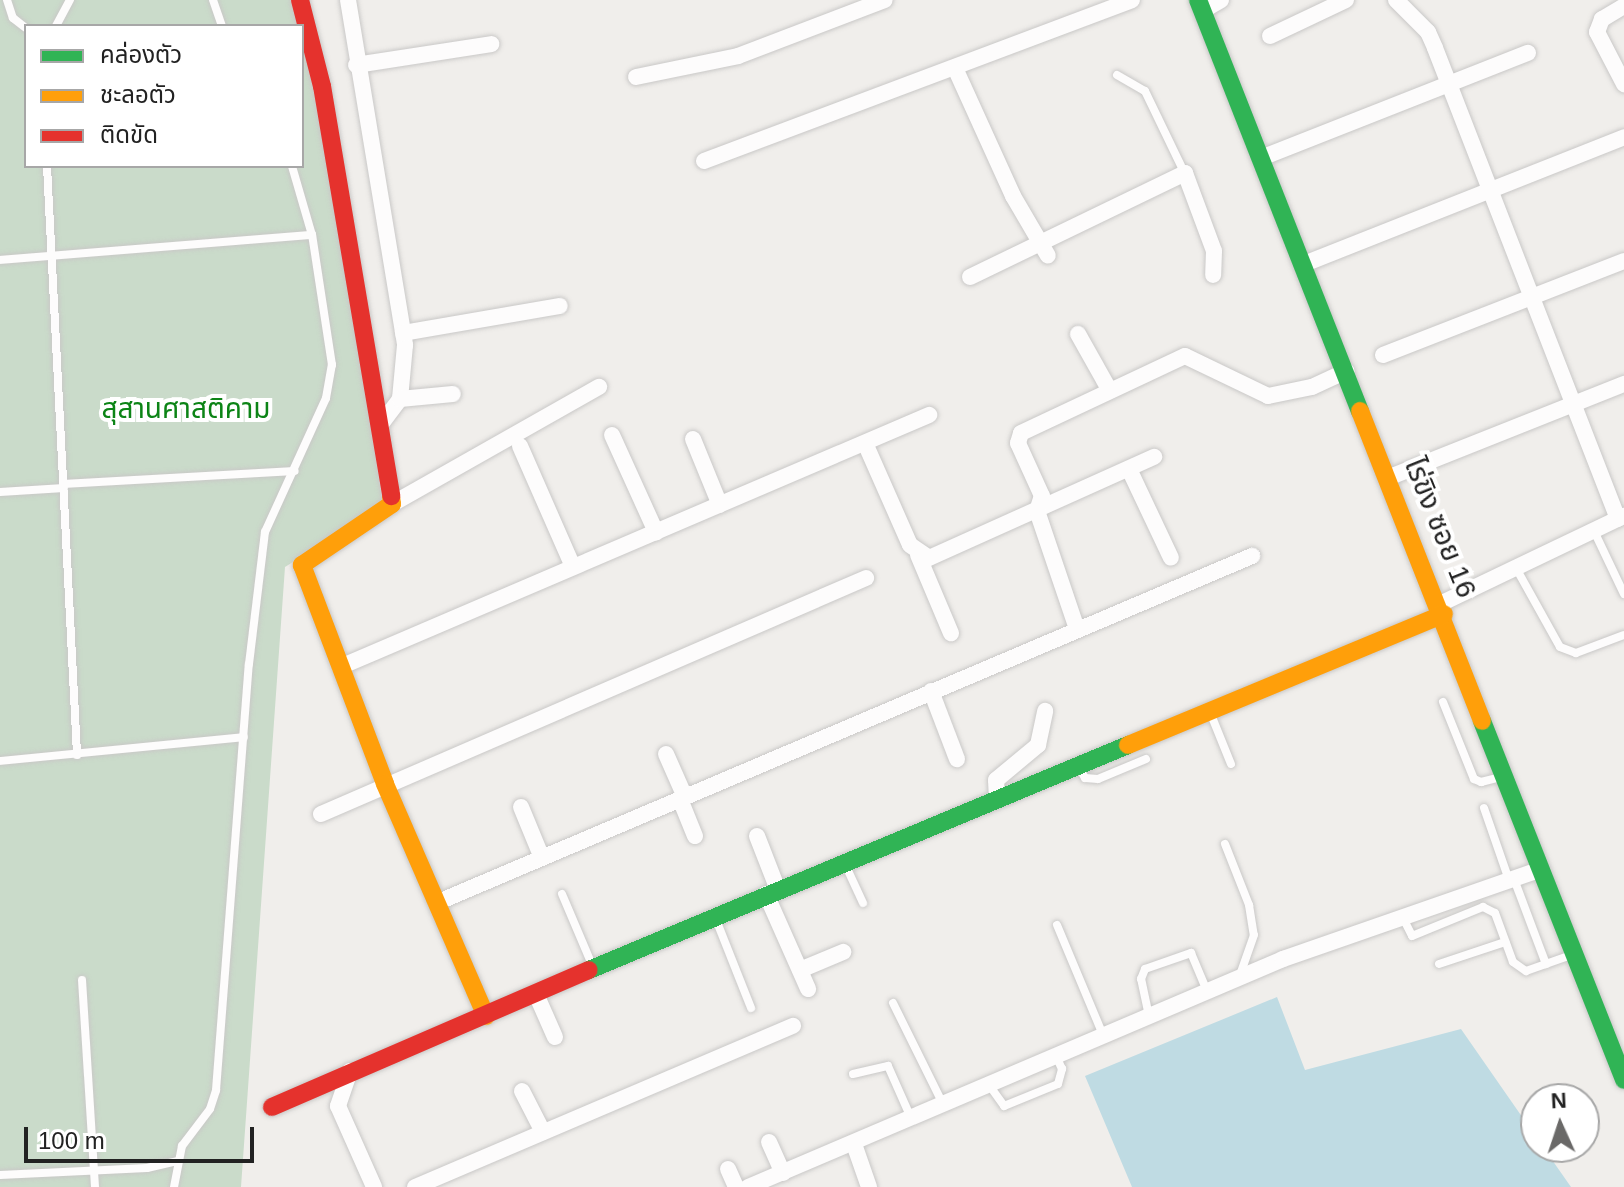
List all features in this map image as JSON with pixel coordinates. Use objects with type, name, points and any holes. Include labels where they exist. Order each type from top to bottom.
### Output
[{"type":"street","points":[[300,0],[322,86],[392,504]]},
{"type":"street","points":[[348,0],[356,65],[403,333],[406,374],[400,399],[381,424]]},
{"type":"street","points":[[636,77],[729,59],[885,0]]},
{"type":"street","points":[[704,161],[1132,0]]},
{"type":"street","points":[[1200,5],[1221,0]]},
{"type":"street","points":[[1270,36],[1346,0]]},
{"type":"street","points":[[272,1107],[772,892],[1209,711],[1442,609],[1515,568],[1621,517],[1428,32],[1396,0]]},
{"type":"street","name":"ไร่ขิง ซอย 16","points":[[1200,5],[1390,477],[1624,1080]]},
{"type":"street","points":[[1624,6],[1602,19],[1597,32],[1624,84]]},
{"type":"street","points":[[356,65],[491,44]]},
{"type":"street","points":[[1261,158],[1449,87],[1528,53]]},
{"type":"street","points":[[955,68],[1037,242],[1048,256]]},
{"type":"street","points":[[1304,264],[1624,137]]},
{"type":"street","points":[[970,277],[1185,173],[1214,251],[1213,275]]},
{"type":"street","points":[[1383,355],[1624,261]]},
{"type":"street","points":[[403,333],[560,306]]},
{"type":"street","points":[[1078,334],[1110,391]]},
{"type":"street","points":[[1077,629],[1037,511],[1042,496],[1017,437],[1190,355],[1239,386],[1268,396],[1312,387],[1347,371]]},
{"type":"street","points":[[1390,477],[1624,384]]},
{"type":"street","points":[[486,1016],[385,784],[302,565],[392,504],[599,387]]},
{"type":"street","points":[[400,399],[453,394]]},
{"type":"street","points":[[340,667],[929,415]]},
{"type":"street","points":[[612,435],[656,532]]},
{"type":"street","points":[[693,439],[720,505]]},
{"type":"street","points":[[865,443],[951,633]]},
{"type":"street","points":[[520,446],[573,567]]},
{"type":"street","points":[[918,555],[929,558],[1154,457]]},
{"type":"street","points":[[1129,469],[1171,558]]},
{"type":"street","points":[[436,903],[1252,556]]},
{"type":"street","points":[[321,814],[866,578]]},
{"type":"street","points":[[931,691],[957,759]]},
{"type":"street","points":[[997,799],[996,780],[1038,745],[1045,711]]},
{"type":"street","points":[[666,754],[695,836]]},
{"type":"street","points":[[521,807],[542,858]]},
{"type":"street","points":[[757,836],[772,892],[808,989]]},
{"type":"street","points":[[748,1187],[1239,977],[1541,869]]},
{"type":"street","points":[[800,970],[843,952]]},
{"type":"street","points":[[536,994],[555,1037]]},
{"type":"street","points":[[415,1187],[793,1026]]},
{"type":"street","points":[[350,1071],[338,1106],[374,1187]]},
{"type":"street","points":[[522,1091],[543,1132]]},
{"type":"street","points":[[769,1142],[783,1173]]},
{"type":"street","points":[[854,1144],[869,1187]]},
{"type":"street","points":[[728,1169],[736,1187]]},
{"type":"lane","points":[[58,24],[69,11],[70,0]]},
{"type":"lane","points":[[213,0],[221,24]]},
{"type":"lane","points":[[4,1],[13,18],[24,26]]},
{"type":"lane","points":[[1117,75],[1145,91],[1185,173]]},
{"type":"lane","points":[[47,168],[77,755]]},
{"type":"lane","points":[[174,1187],[178,1161],[191,1129],[210,1109],[216,1090],[244,737],[265,532],[326,398],[332,365],[312,235],[293,168]]},
{"type":"lane","points":[[0,260],[312,235]]},
{"type":"lane","points":[[0,492],[295,471]]},
{"type":"lane","points":[[1594,531],[1624,594]]},
{"type":"lane","points":[[1515,568],[1560,647],[1576,653],[1624,635]]},
{"type":"lane","points":[[1443,702],[1474,779],[1481,782],[1505,776]]},
{"type":"lane","points":[[1209,711],[1231,764]]},
{"type":"lane","points":[[0,761],[244,737]]},
{"type":"lane","points":[[1077,766],[1085,778],[1098,779],[1146,759]]},
{"type":"lane","points":[[1484,808],[1546,964]]},
{"type":"lane","points":[[1225,844],[1249,905],[1254,935],[1239,977]]},
{"type":"lane","points":[[844,862],[863,903]]},
{"type":"lane","points":[[562,894],[594,968]]},
{"type":"lane","points":[[1403,917],[1412,936],[1483,907],[1495,913],[1513,962],[1526,971],[1574,954]]},
{"type":"lane","points":[[715,917],[751,1008]]},
{"type":"lane","points":[[1057,925],[1103,1035]]},
{"type":"lane","points":[[1439,964],[1505,942]]},
{"type":"lane","points":[[1149,1016],[1141,979],[1145,969],[1191,953],[1207,991]]},
{"type":"lane","points":[[82,980],[95,1187]]},
{"type":"lane","points":[[893,1003],[943,1104]]},
{"type":"lane","points":[[989,1084],[1004,1106],[1058,1084],[1062,1069],[1056,1056]]},
{"type":"lane","points":[[853,1074],[884,1063],[911,1118]]},
{"type":"lane","points":[[0,1175],[178,1161]]},
{"type":"green space","name":"สุสานศาสติคาม","points":[[0,0],[295,0],[303,24],[24,24],[24,168],[304,168],[304,28],[312,53],[383,505],[285,567],[241,1187],[0,1187]]},
{"type":"water","points":[[1277,997],[1305,1070],[1461,1029],[1520,1114],[1520,1163],[1554,1163],[1571,1187],[1132,1187],[1085,1076]]},
{"type":"traffic: fast","points":[[1198,0],[1360,411]]},
{"type":"traffic: fast","points":[[1482,721],[1624,1080]]},
{"type":"traffic: fast","points":[[589,970],[1128,745]]},
{"type":"traffic: slow","points":[[1360,411],[1482,721]]},
{"type":"traffic: slow","points":[[391,496],[392,504],[302,565],[385,784],[486,1016]]},
{"type":"traffic: slow","points":[[1128,745],[1444,614]]},
{"type":"traffic: jam","points":[[300,0],[322,86],[391,496]]},
{"type":"traffic: jam","points":[[272,1107],[589,970]]}]
